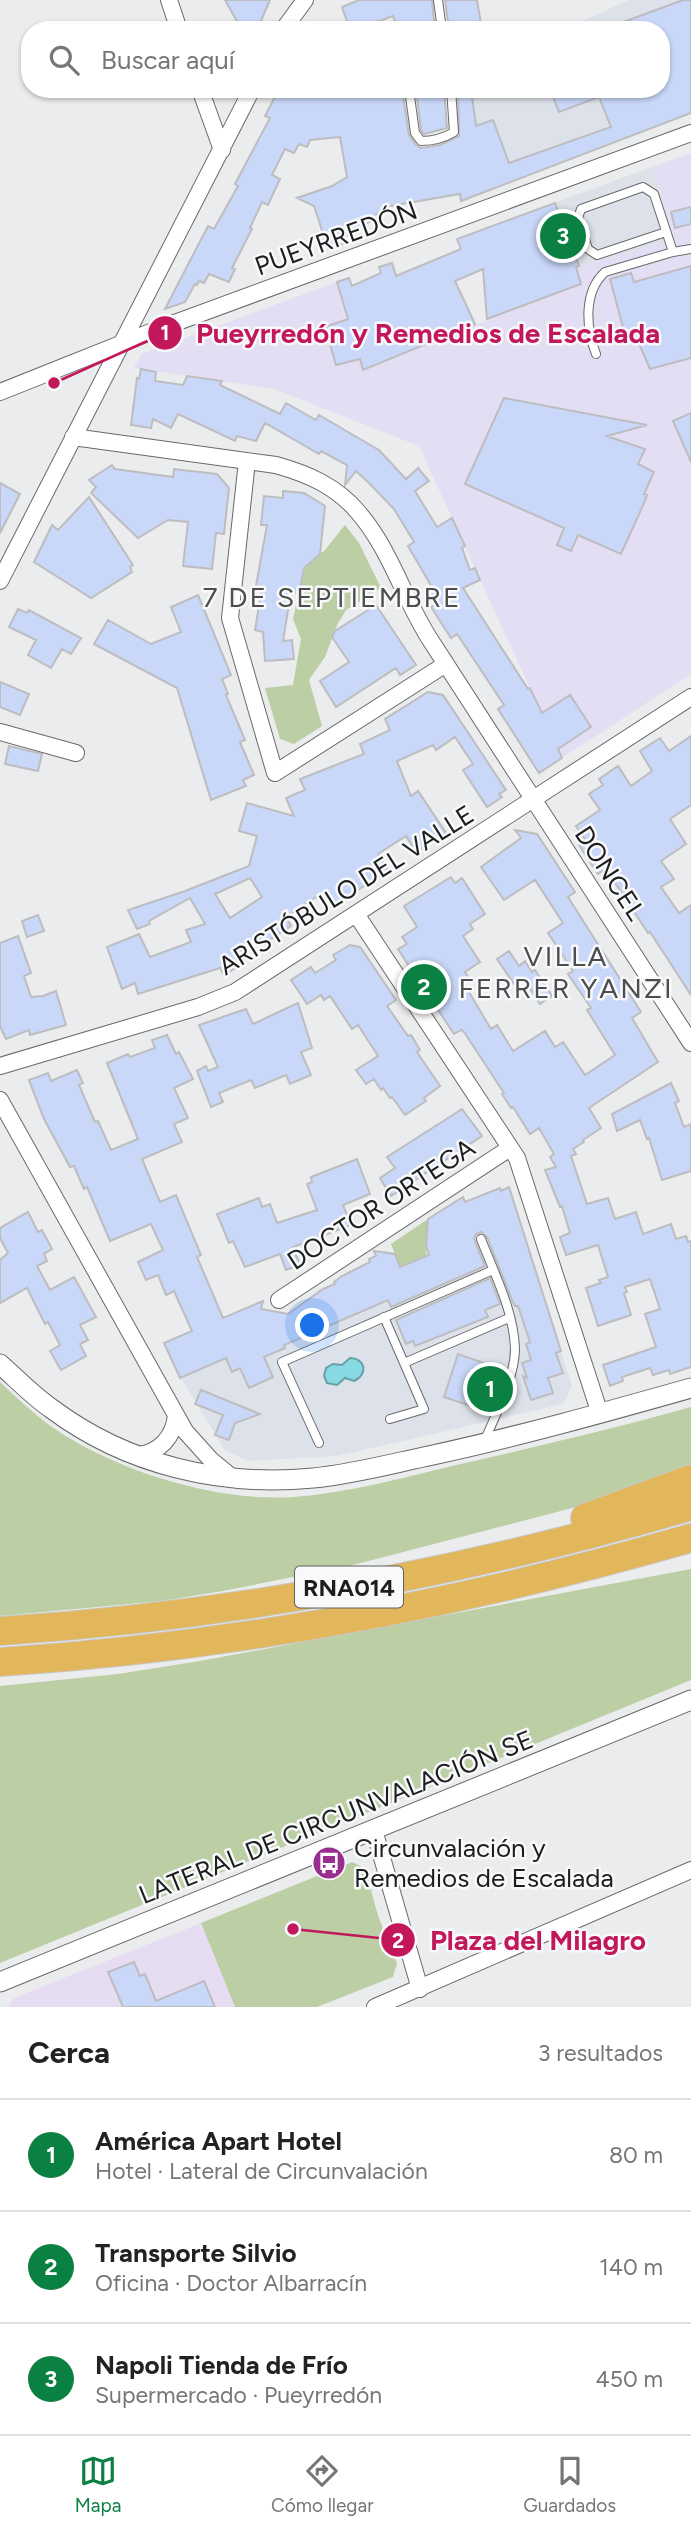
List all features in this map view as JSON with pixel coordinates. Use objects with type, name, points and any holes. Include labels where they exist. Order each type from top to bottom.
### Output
[{"type":"highway","points":[[382,1581],[578,1520],[691,1479]]},
{"type":"highway","name":"RNA014","points":[[0,1631],[159,1616],[382,1581],[537,1547],[691,1506]]},
{"type":"highway","name":"RNA014","points":[[8,1662],[211,1640],[366,1616],[570,1571],[691,1538]]},
{"type":"highway","points":[[478,1593],[691,1556]]},
{"type":"street","points":[[169,0],[176,21]]},
{"type":"street","points":[[290,21],[305,0]]},
{"type":"street","points":[[203,98],[222,150]]},
{"type":"street","points":[[0,581],[248,98]]},
{"type":"street","name":"PUEYRREDÓN","points":[[0,392],[691,133]]},
{"type":"street","name":"DONCEL","points":[[73,438],[247,461],[304,473],[338,493],[356,509],[376,535],[414,614],[691,1043]]},
{"type":"street","points":[[247,461],[230,618],[275,773],[446,664]]},
{"type":"street","name":"ARISTÓBULO DEL VALLE","points":[[0,1066],[198,1007],[235,992],[691,697]]},
{"type":"street","points":[[0,732],[76,753]]},
{"type":"street","points":[[356,914],[517,1158],[600,1414]]},
{"type":"street","points":[[0,1100],[185,1431],[199,1449],[234,1479]]},
{"type":"street","name":"DOCTOR ORTEGA","points":[[279,1300],[510,1148]]},
{"type":"street","points":[[0,1364],[41,1402],[69,1421],[138,1455],[181,1470],[234,1479],[292,1480],[342,1474],[483,1444],[691,1388]]},
{"type":"street","points":[[138,1455],[151,1452],[164,1443],[173,1429],[176,1415]]},
{"type":"street","name":"LATERAL DE CIRCUNVALACIÓN SE","points":[[0,1982],[691,1700]]},
{"type":"street","points":[[374,1830],[420,1989]]},
{"type":"street","points":[[374,2007],[691,1870]]},
{"type":"lane","points":[[438,0],[441,21]]},
{"type":"lane","points":[[411,98],[415,133],[421,141],[425,141],[445,137],[454,132],[452,98]]},
{"type":"lane","points":[[666,232],[597,255],[588,249],[578,218],[579,212],[643,187],[654,194],[673,253]]},
{"type":"lane","points":[[596,354],[589,335],[589,311],[598,279],[605,272],[691,249]]},
{"type":"lane","points":[[481,1239],[509,1318],[515,1351],[497,1411],[483,1444]]},
{"type":"lane","points":[[318,1443],[282,1362],[493,1270]]},
{"type":"lane","points":[[384,1317],[424,1409],[390,1419]]},
{"type":"lane","points":[[404,1363],[509,1318]]},
{"type":"shaded area","points":[[629,0],[691,0],[691,113],[478,195],[476,126],[472,98],[670,98],[670,21],[583,21]]},
{"type":"shaded area","points":[[691,153],[691,674],[562,758],[419,446],[274,389],[134,368],[141,354],[337,282],[364,369],[580,284],[576,267],[675,239],[652,167]]},
{"type":"shaded area","points":[[652,167],[675,239],[576,267],[581,284],[487,319],[480,230]]},
{"type":"shaded area","points":[[518,1217],[572,1386],[563,1404],[337,1456],[248,1461],[225,1450],[173,1365]]},
{"type":"shaded area","points":[[201,1923],[235,2007],[8,2007],[14,1998]]},
{"type":"green space","points":[[345,525],[359,543],[381,588],[346,610],[337,625],[325,657],[309,680],[322,726],[294,744],[280,739],[265,688],[293,685],[301,639],[293,619],[304,568],[325,550]]},
{"type":"green space","points":[[428,1219],[426,1256],[400,1267],[391,1244]]},
{"type":"green space","points":[[0,1382],[52,1427],[106,1457],[167,1480],[231,1494],[293,1497],[358,1488],[691,1407],[691,1467],[580,1506],[353,1565],[162,1601],[0,1616]]},
{"type":"green space","points":[[691,1569],[691,1680],[0,1963],[0,1686],[118,1674],[200,1661]]},
{"type":"green space","points":[[352,1862],[367,1869],[379,1917],[397,1963],[393,1977],[317,2007],[235,2007],[201,1923]]},
{"type":"water","points":[[350,1358],[362,1363],[363,1371],[359,1378],[354,1381],[345,1378],[337,1385],[327,1383],[324,1376],[326,1368],[333,1364],[342,1365]]},
{"type":"building","points":[[225,0],[270,0],[261,21],[237,21]]},
{"type":"building","points":[[359,0],[432,0],[434,21],[395,21],[393,16],[379,21],[347,21],[342,7]]},
{"type":"building","points":[[445,0],[477,0],[480,21],[448,21]]},
{"type":"building","points":[[683,0],[691,0],[691,113],[461,201],[460,194],[390,206],[376,214],[378,217],[342,238],[345,243],[328,249],[314,206],[297,198],[332,186],[347,177],[340,137],[310,140],[307,147],[299,144],[294,153],[285,149],[272,175],[280,179],[268,205],[262,202],[232,268],[235,269],[229,282],[209,274],[204,283],[199,281],[195,284],[185,302],[165,309],[208,226],[214,229],[238,186],[235,184],[270,118],[265,116],[274,98],[403,98],[409,135],[421,148],[440,145],[459,136],[458,98],[472,98],[476,126],[493,120],[509,163],[611,127],[599,98],[670,98],[670,21],[626,21]]},
{"type":"building","points":[[417,98],[445,98],[447,128],[424,134],[421,130]]},
{"type":"building","points":[[553,98],[596,98],[559,112]]},
{"type":"building","points":[[555,203],[579,266],[576,267],[581,284],[487,319],[483,269],[455,281],[475,324],[363,370],[360,359],[336,365],[325,327],[348,319],[337,282],[349,278],[352,286],[381,273],[379,267],[392,263],[396,276],[461,249],[457,239]]},
{"type":"building","points":[[691,207],[691,224],[675,228],[671,212]]},
{"type":"building","points":[[691,266],[691,358],[650,369],[637,339],[627,342],[610,279],[631,273],[634,282]]},
{"type":"building","points":[[141,369],[156,372],[155,381],[183,385],[187,376],[222,381],[220,385],[280,414],[286,403],[316,420],[319,415],[379,450],[406,479],[418,468],[429,481],[415,491],[437,527],[452,518],[465,546],[462,548],[470,570],[475,568],[480,580],[463,588],[528,689],[530,688],[542,713],[570,695],[591,727],[558,749],[562,758],[539,773],[498,709],[504,705],[457,634],[451,638],[431,607],[435,605],[426,593],[433,589],[408,546],[414,542],[394,509],[369,483],[356,471],[345,485],[347,465],[321,451],[319,454],[265,423],[256,441],[237,436],[235,441],[178,414],[171,428],[153,419],[151,428],[131,425],[137,378],[139,379]]},
{"type":"building","points":[[504,398],[647,425],[607,436],[645,449],[638,464],[654,472],[644,494],[647,495],[645,501],[621,554],[578,535],[571,551],[557,545],[564,528],[465,484]]},
{"type":"building","points":[[691,413],[691,462],[673,421]]},
{"type":"building","points":[[112,465],[115,469],[173,477],[174,469],[217,474],[229,488],[224,534],[216,533],[212,569],[183,566],[188,522],[168,520],[138,538],[91,493],[96,487],[89,480]]},
{"type":"building","points":[[0,483],[20,494],[0,533]]},
{"type":"building","points":[[283,491],[304,493],[325,506],[320,554],[304,568],[299,593],[291,592],[283,641],[292,640],[294,659],[265,661],[263,632],[255,630],[262,587],[256,586],[267,525],[261,525],[264,496],[283,498]]},
{"type":"building","points":[[89,497],[133,565],[130,567],[132,572],[91,598],[34,562],[52,525],[58,530]]},
{"type":"building","points":[[198,595],[231,675],[222,679],[245,740],[240,742],[254,775],[243,780],[246,786],[211,800],[177,688],[94,644],[108,620],[151,644],[181,632],[171,607]]},
{"type":"building","points":[[376,605],[416,665],[400,675],[396,668],[336,707],[320,681],[349,662],[332,637],[335,631]]},
{"type":"building","points":[[18,609],[27,613],[29,610],[81,638],[71,654],[62,649],[51,668],[28,655],[36,640],[9,627]]},
{"type":"building","points":[[0,682],[29,694],[20,715],[0,707]]},
{"type":"building","points":[[428,692],[443,695],[506,790],[499,794],[502,797],[487,807],[463,770],[473,764],[455,737],[436,750],[433,745],[397,761],[411,796],[418,791],[446,833],[416,852],[406,836],[378,854],[388,871],[329,908],[319,895],[286,917],[291,926],[263,944],[260,939],[238,952],[245,962],[224,975],[220,968],[138,994],[135,983],[122,989],[107,947],[139,934],[150,957],[191,942],[186,930],[205,924],[190,898],[149,921],[150,924],[137,929],[128,910],[249,866],[257,836],[239,831],[247,803],[294,816],[286,798],[305,790],[300,779],[364,754],[360,744],[390,730],[385,719]],"holes":[[[250,878],[262,897],[230,918],[215,894]]]},
{"type":"building","points":[[691,736],[691,805],[670,819],[686,844],[661,861],[674,879],[661,887],[679,913],[691,905],[691,995],[606,869],[598,874],[579,845],[586,841],[576,826],[600,810],[589,794],[603,785],[599,779],[618,766],[631,786],[652,771],[640,751],[660,738],[669,751]]},
{"type":"building","points":[[9,746],[42,754],[38,771],[5,764]]},
{"type":"building","points":[[515,830],[537,834],[575,892],[568,897],[641,1012],[632,1018],[658,1062],[589,1108],[601,1128],[573,1149],[576,1154],[571,1156],[587,1204],[608,1198],[615,1219],[636,1212],[643,1234],[671,1224],[676,1239],[686,1236],[688,1242],[691,1241],[691,1367],[670,1374],[669,1370],[653,1375],[650,1368],[622,1377],[623,1381],[610,1386],[603,1365],[656,1347],[645,1314],[660,1309],[650,1279],[625,1287],[627,1292],[624,1293],[631,1315],[598,1326],[586,1288],[601,1283],[599,1280],[608,1277],[598,1245],[566,1255],[560,1237],[570,1233],[562,1206],[560,1207],[545,1170],[556,1167],[550,1157],[554,1154],[539,1128],[530,1134],[464,1032],[461,1030],[454,1034],[398,949],[407,944],[402,937],[417,927],[404,906],[451,877],[455,883],[462,878],[485,914],[470,924],[473,929],[463,936],[480,962],[465,972],[469,978],[463,982],[491,1029],[497,1025],[513,1051],[545,1031],[555,1047],[563,1042],[585,1075],[615,1055],[587,1010],[591,1008],[568,974],[573,971],[548,933],[563,923],[535,880],[504,900],[481,867],[521,838]]},
{"type":"building","points":[[38,915],[44,931],[27,937],[22,921]]},
{"type":"building","points":[[18,936],[31,973],[24,976],[31,997],[56,991],[66,1025],[30,1035],[29,1030],[6,1039],[0,1026],[0,943]]},
{"type":"building","points":[[350,945],[360,947],[396,1000],[387,1006],[408,1036],[411,1035],[420,1050],[417,1052],[440,1086],[424,1098],[426,1101],[405,1115],[374,1079],[366,1084],[356,1070],[378,1056],[358,1025],[352,1029],[330,996],[324,1000],[321,995],[307,1004],[291,980],[311,967],[315,973],[336,960],[333,955]]},
{"type":"building","points":[[509,951],[519,966],[525,961],[532,972],[535,970],[552,996],[540,1004],[523,978],[514,984],[497,959]]},
{"type":"building","points":[[298,1003],[312,1048],[301,1052],[311,1075],[290,1084],[286,1075],[255,1088],[251,1080],[219,1093],[223,1102],[211,1107],[197,1071],[206,1066],[208,1071],[218,1067],[199,1025],[246,1009],[253,1024]]},
{"type":"building","points":[[167,1035],[193,1079],[174,1088],[188,1118],[174,1124],[182,1142],[142,1159],[160,1202],[176,1195],[201,1255],[197,1257],[223,1318],[263,1301],[261,1309],[288,1314],[323,1289],[335,1284],[342,1276],[370,1262],[369,1259],[376,1256],[374,1251],[395,1254],[400,1267],[429,1255],[426,1246],[428,1219],[463,1197],[465,1202],[509,1187],[561,1351],[556,1353],[563,1373],[548,1378],[553,1393],[531,1400],[523,1376],[527,1378],[522,1363],[531,1360],[526,1344],[530,1342],[518,1306],[515,1306],[512,1300],[487,1237],[481,1232],[476,1234],[474,1239],[485,1266],[391,1307],[388,1300],[284,1345],[285,1348],[264,1357],[273,1377],[249,1388],[240,1368],[232,1372],[226,1358],[180,1378],[164,1343],[192,1331],[174,1291],[166,1295],[158,1275],[146,1280],[138,1262],[163,1250],[151,1224],[110,1241],[87,1187],[84,1189],[74,1166],[70,1167],[44,1119],[29,1080],[48,1073],[51,1081],[77,1070],[83,1083],[79,1085],[111,1150],[138,1139],[107,1063],[128,1054],[130,1057],[155,1048],[152,1040]]},
{"type":"building","points":[[671,1083],[679,1101],[675,1103],[684,1127],[691,1124],[691,1171],[662,1180],[649,1138],[647,1139],[640,1120],[617,1131],[612,1114]]},
{"type":"building","points":[[462,1109],[482,1136],[391,1196],[380,1178],[395,1168],[387,1157]]},
{"type":"building","points":[[357,1159],[370,1194],[343,1205],[351,1225],[293,1247],[300,1265],[286,1270],[280,1254],[245,1267],[233,1241],[229,1243],[217,1214],[259,1198],[262,1207],[270,1204],[277,1223],[317,1210],[307,1184],[312,1182],[311,1177]]},
{"type":"building","points":[[28,1212],[38,1232],[42,1230],[52,1249],[44,1254],[47,1261],[37,1266],[50,1290],[74,1277],[96,1317],[80,1325],[88,1340],[80,1344],[86,1356],[61,1370],[50,1351],[60,1345],[48,1322],[45,1324],[27,1288],[0,1303],[0,1260],[8,1253],[0,1238],[0,1228]]},
{"type":"building","points":[[490,1278],[500,1304],[485,1310],[488,1317],[415,1346],[413,1341],[406,1344],[396,1320]]},
{"type":"building","points":[[458,1354],[501,1369],[486,1411],[444,1397]]},
{"type":"building","points":[[201,1390],[260,1414],[235,1423],[229,1440],[215,1435],[223,1415],[195,1404]]},
{"type":"building","points":[[134,1962],[140,1976],[145,1974],[156,2001],[204,1981],[215,2007],[123,2007],[108,1972]]},
{"type":"place","name":"Napoli Tienda de Frío","points":[[563,236]]},
{"type":"place","name":"Pueyrredón y Remedios de Escalada","points":[[54,383]]},
{"type":"place","name":"Transporte Silvio","points":[[424,987]]},
{"type":"place","name":"América Apart Hotel","points":[[490,1389]]},
{"type":"place","name":"Circunvalación y Remedios de Escalada","points":[[329,1863]]},
{"type":"place","name":"Plaza del Milagro","points":[[293,1929]]},
{"type":"district","name":"7 DE SEPTIEMBRE","points":[[332,597]]},
{"type":"district","name":"VILLA FERRER YANZI","points":[[566,972]]}]
